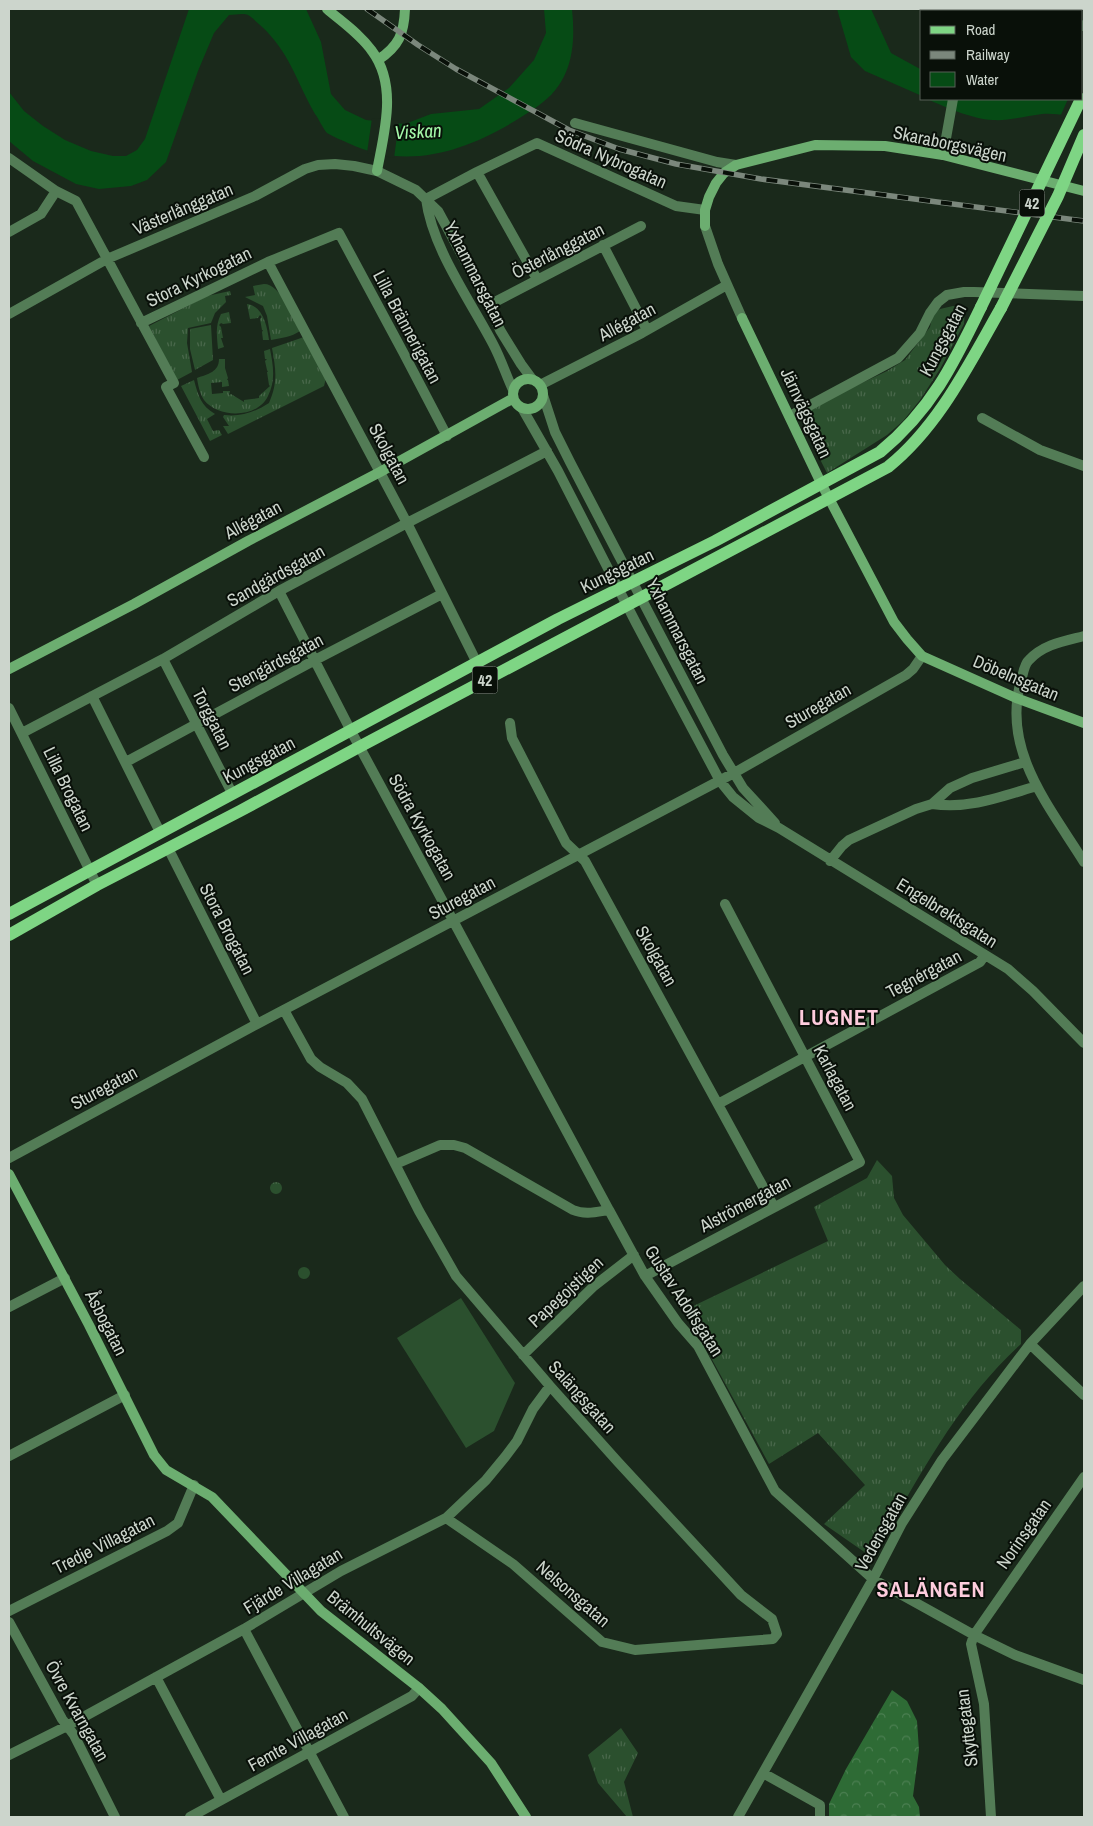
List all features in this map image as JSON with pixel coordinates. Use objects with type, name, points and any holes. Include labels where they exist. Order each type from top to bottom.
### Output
[{"type":"main road","name":"Kungsgatan","points":[[9,914],[558,619],[715,541],[880,452],[902,434],[922,411],[944,378],[981,307],[1080,100]]},
{"type":"main road","name":"Kungsgatan","points":[[9,935],[97,885],[888,467],[915,443],[933,420],[958,381],[1001,308],[1058,196],[1084,136]]},
{"type":"street","points":[[327,9],[359,36],[378,60],[386,81],[388,97],[377,171]]},
{"type":"street","points":[[378,60],[392,51],[398,42],[405,18],[405,9]]},
{"type":"street","points":[[943,155],[953,100]]},
{"type":"street","name":"Skaraborgsvägen","points":[[575,123],[717,162],[736,165],[815,145],[885,146],[943,155],[1084,191]]},
{"type":"street","name":"Södra Nybrogatan","points":[[426,199],[537,143],[676,206],[705,210]]},
{"type":"street","name":"Stora Kyrkogatan","points":[[9,158],[56,191],[76,201],[141,323],[268,262],[339,233]]},
{"type":"street","name":"Västerlånggatan","points":[[9,314],[107,259],[256,196],[305,169],[318,165],[335,164],[377,171]]},
{"type":"street","name":"Järnvägsgatan","points":[[736,165],[724,173],[716,183],[705,210],[705,226],[727,285],[821,484],[894,622],[922,656],[936,662]]},
{"type":"street","name":"Yxhammarsgatan","points":[[377,171],[416,190],[438,211],[507,342],[538,386],[555,432],[734,773]]},
{"type":"street","points":[[477,172],[537,279]]},
{"type":"street","points":[[9,232],[42,214],[56,191]]},
{"type":"street","name":"Yxhammarsgatan","points":[[426,199],[428,216],[434,232],[478,319],[493,344],[513,394]]},
{"type":"street","name":"Österlånggatan","points":[[489,305],[641,226]]},
{"type":"street","name":"Lilla Brännerigatan","points":[[339,233],[446,436]]},
{"type":"street","points":[[603,246],[646,330]]},
{"type":"street","name":"Skolgatan","points":[[268,262],[407,523],[477,663]]},
{"type":"street","name":"Allégatan","points":[[9,669],[446,436],[513,394],[520,380],[538,386],[646,330],[727,285]]},
{"type":"street","points":[[790,416],[898,358],[920,333],[938,302],[947,295],[974,292],[1084,296]]},
{"type":"street","points":[[141,323],[174,383],[166,387],[204,457]]},
{"type":"street","name":"Allégatan","points":[[522,408],[528,409],[538,405],[538,386]]},
{"type":"street","points":[[513,394],[522,408]]},
{"type":"street","name":"Yxhammarsgatan","points":[[522,408],[547,451],[720,780]]},
{"type":"street","points":[[982,418],[1040,450],[1084,466]]},
{"type":"street","name":"Sandgärdsgatan","points":[[22,733],[163,659],[279,591],[547,451]]},
{"type":"street","name":"Södra Kyrkogatan","points":[[279,591],[359,747],[608,1210]]},
{"type":"street","name":"Stengärdsgatan","points":[[126,762],[442,594]]},
{"type":"street","points":[[1084,636],[1052,644],[1027,660],[1016,698],[1020,743],[1025,762],[1037,786],[1084,862]]},
{"type":"street","name":"Sturegatan","points":[[9,1158],[257,1024],[734,773],[906,675],[922,656]]},
{"type":"street","name":"Torggatan","points":[[163,659],[232,793]]},
{"type":"street","name":"Döbelnsgatan","points":[[936,662],[1016,698],[1084,723]]},
{"type":"street","points":[[92,696],[160,832]]},
{"type":"street","name":"Lilla Brogatan","points":[[9,708],[97,885]]},
{"type":"street","name":"Skolgatan","points":[[510,723],[512,738],[566,843],[579,855],[594,878],[774,1207]]},
{"type":"street","points":[[932,804],[950,788],[985,773],[1025,762]]},
{"type":"street","name":"Engelbrektsgatan","points":[[734,773],[743,788],[779,828]]},
{"type":"street","name":"Engelbrektsgatan","points":[[720,780],[733,797],[759,818],[779,828],[1008,970],[1084,1043]]},
{"type":"street","points":[[830,860],[849,840],[916,809],[932,804],[961,806],[975,804],[1037,786]]},
{"type":"street","name":"Stora Brogatan","points":[[168,848],[257,1024]]},
{"type":"street","name":"Karlagatan","points":[[725,904],[860,1162]]},
{"type":"street","name":"Tegnérgatan","points":[[718,1104],[980,962],[985,955]]},
{"type":"street","points":[[284,1010],[311,1059],[320,1067],[347,1083],[362,1099],[396,1164],[440,1145],[454,1145],[464,1148],[573,1210],[581,1213],[608,1210]]},
{"type":"street","name":"Alströmergatan","points":[[645,1276],[860,1162]]},
{"type":"street","name":"Salängsgatan","points":[[396,1164],[419,1211],[456,1276],[550,1386],[741,1595],[772,1619],[775,1628]]},
{"type":"street","name":"Åsbogatan","points":[[9,1174],[65,1278],[154,1455],[166,1470],[181,1479]]},
{"type":"street","name":"Gustav Adolfsgatan","points":[[608,1210],[645,1276],[678,1323],[698,1346],[775,1491],[873,1579],[974,1635],[1015,1654],[1084,1680]]},
{"type":"street","name":"Papegojstigen","points":[[523,1355],[594,1286],[634,1255]]},
{"type":"street","points":[[9,1307],[65,1278]]},
{"type":"street","name":"Vedensgatan","points":[[738,1817],[873,1579],[902,1523],[942,1460],[1030,1344],[1084,1286]]},
{"type":"street","points":[[1030,1344],[1084,1394]]},
{"type":"street","name":"Fjärde Villagatan","points":[[9,1755],[67,1726],[244,1629],[341,1571],[446,1518],[486,1480],[505,1457],[517,1441],[533,1409],[550,1386]]},
{"type":"street","points":[[9,1456],[125,1395]]},
{"type":"street","name":"Norinsgatan","points":[[974,1635],[1084,1477]]},
{"type":"street","name":"Brämhultsvägen","points":[[181,1479],[212,1497],[321,1611],[419,1688],[442,1709],[492,1763],[526,1817]]},
{"type":"street","name":"Tredje Villagatan","points":[[9,1611],[167,1531],[178,1523],[194,1486]]},
{"type":"street","name":"Nelsonsgatan","points":[[446,1518],[513,1564],[602,1642],[635,1650],[773,1639],[777,1634],[775,1628]]},
{"type":"street","name":"Övre Kvarngatan","points":[[9,1622],[67,1726],[74,1735],[115,1817]]},
{"type":"street","points":[[244,1629],[344,1817]]},
{"type":"street","name":"Skyttegatan","points":[[974,1635],[970,1644],[984,1704],[991,1817]]},
{"type":"street","points":[[156,1677],[221,1800]]},
{"type":"street","name":"Femte Villagatan","points":[[190,1817],[412,1696],[419,1688]]},
{"type":"street","points":[[763,1773],[820,1805],[820,1817]]},
{"type":"green space","points":[[270,285],[281,295],[300,331],[290,336],[271,340],[267,316],[263,306],[245,297],[255,295],[253,286]]},
{"type":"green space","points":[[230,291],[231,295],[225,296],[226,302],[215,313],[211,323],[188,328],[187,343],[192,372],[177,380],[149,326],[207,296]]},
{"type":"green space","points":[[247,304],[257,308],[263,318],[265,323],[269,340],[263,340],[260,319],[262,317],[260,315],[258,318],[250,319]]},
{"type":"green space","points":[[953,306],[965,307],[964,324],[940,369],[920,400],[903,421],[887,435],[827,473],[797,414],[887,371],[905,360],[930,327],[933,314],[940,309]]},
{"type":"green space","points":[[229,312],[231,323],[221,323],[219,325],[221,327],[223,338],[221,338],[224,347],[218,349],[217,331],[219,318],[221,314]]},
{"type":"green space","points":[[211,325],[213,360],[195,370],[190,349],[190,329]]},
{"type":"green space","points":[[304,337],[326,378],[324,386],[228,434],[223,426],[229,426],[223,417],[224,415],[248,413],[269,403],[274,389],[275,376],[272,348]]},
{"type":"green space","points":[[270,349],[273,367],[271,390],[263,403],[256,409],[247,412],[228,413],[211,406],[204,400],[197,378],[215,370],[219,359],[225,359],[229,386],[222,387],[222,382],[211,383],[212,394],[230,391],[229,395],[231,394],[244,402],[244,400],[259,398],[270,386],[265,361],[267,359],[265,359],[264,351]]},
{"type":"green space","points":[[194,380],[201,400],[215,414],[207,419],[213,431],[219,430],[222,435],[210,441],[181,386]]},
{"type":"green space","points":[[877,1160],[892,1176],[894,1198],[903,1215],[945,1265],[1021,1330],[1021,1344],[998,1367],[957,1417],[921,1473],[873,1558],[824,1524],[865,1485],[818,1433],[769,1464],[685,1310],[828,1241],[814,1207],[867,1178]]},
{"type":"green space","points":[[274,1182],[278,1182],[282,1188],[278,1194],[274,1194],[270,1190],[270,1186]]},
{"type":"green space","points":[[302,1267],[306,1267],[310,1273],[306,1279],[302,1279],[298,1275],[298,1271]]},
{"type":"green space","points":[[461,1298],[515,1383],[494,1431],[466,1448],[397,1338]]},
{"type":"green space","points":[[892,1690],[907,1701],[917,1721],[919,1750],[913,1796],[919,1807],[920,1817],[829,1817],[829,1804],[846,1769]]},
{"type":"green space","points":[[621,1728],[638,1753],[624,1782],[633,1817],[627,1817],[598,1783],[588,1755]]},
{"type":"water","name":"Viskan","points":[[189,9],[306,9],[321,42],[331,94],[345,110],[366,120],[405,124],[431,114],[479,109],[509,88],[534,60],[546,33],[544,9],[572,9],[572,50],[565,75],[558,86],[538,106],[516,120],[494,133],[447,151],[422,156],[398,156],[373,152],[327,133],[308,102],[286,56],[270,35],[248,15],[229,15],[214,33],[198,71],[166,162],[147,180],[131,186],[99,189],[76,184],[33,161],[9,141],[9,92],[24,111],[65,140],[91,151],[113,156],[126,156],[137,150],[145,139]]},
{"type":"water","points":[[837,9],[871,9],[891,53],[920,69],[920,95],[865,71],[851,57]]},
{"type":"water","points":[[929,100],[1082,100],[1084,118],[1042,114],[993,120],[959,112]]},
{"type":"pier","points":[[1084,76],[1084,121],[1060,117],[1068,100],[1083,100]]},
{"type":"pier","points":[[372,118],[399,121],[394,158],[367,153]]},
{"type":"railway","points":[[367,9],[456,69],[569,130],[619,149],[676,164],[761,179],[1084,221]]},
{"type":"district","name":"LUGNET","points":[[839,1017]]},
{"type":"district","name":"SALÄNGEN","points":[[931,1589]]}]
